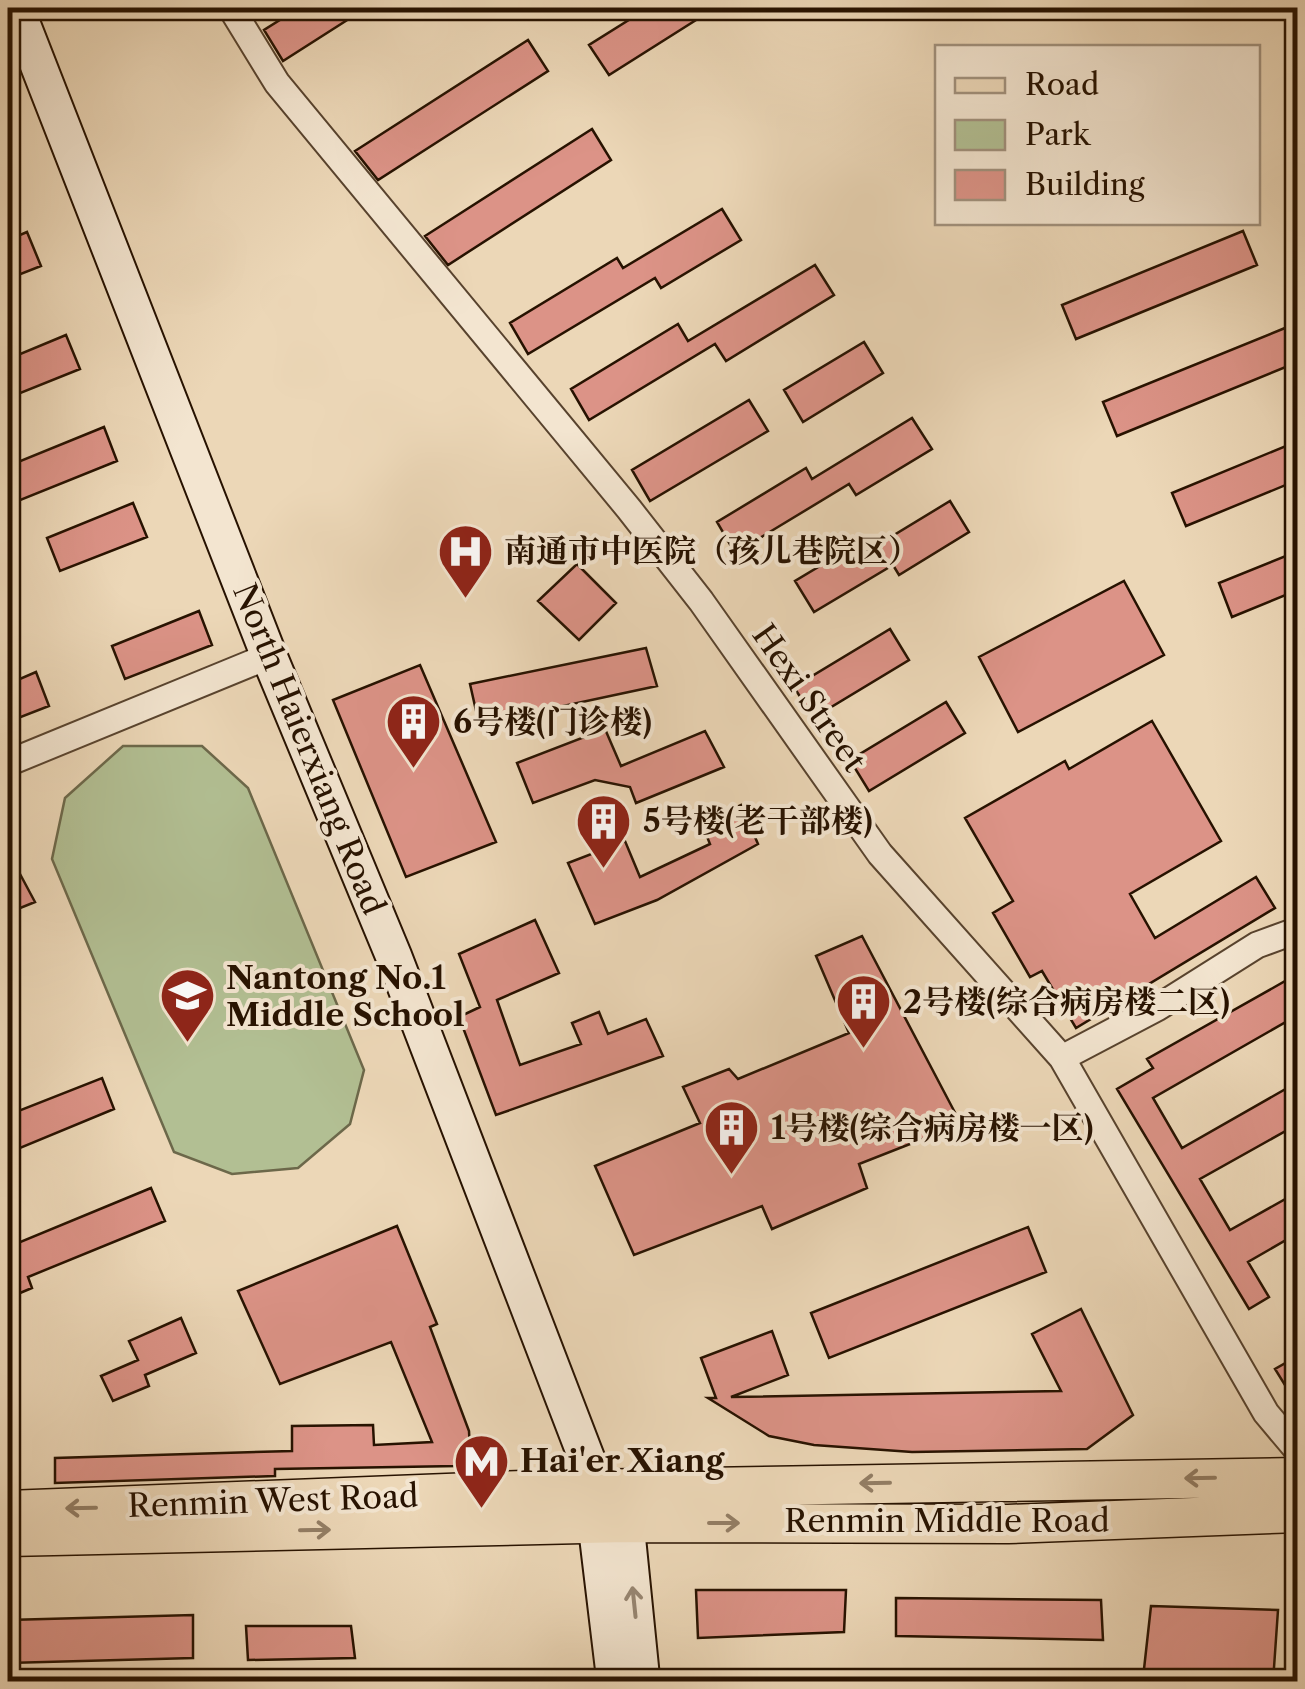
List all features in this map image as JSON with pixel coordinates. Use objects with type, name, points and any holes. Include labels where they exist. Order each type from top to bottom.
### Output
[{"type":"main road","name":"North Haierxiang Road","points":[[16,9],[269,656],[394,957],[606,1512]]},
{"type":"main road","name":"Renmin Middle Road","points":[[606,1512],[1298,1476]]},
{"type":"main road","name":"Renmin West Road","points":[[8,1510],[606,1512]]},
{"type":"main road","name":"Renmin Middle Road","points":[[606,1512],[1008,1524],[1298,1513]]},
{"type":"main road","name":"Renmin West Road","points":[[8,1538],[606,1512]]},
{"type":"main road","points":[[606,1512],[615,1682]]},
{"type":"main road","points":[[606,1512],[642,1682]]},
{"type":"street","name":"Hexi Street","points":[[231,8],[277,83],[700,601],[880,854],[1062,1058],[1266,1413],[1298,1451]]},
{"type":"street","points":[[8,763],[269,656]]},
{"type":"street","points":[[1062,1058],[1157,1008],[1257,945],[1298,930]]},
{"type":"green space","points":[[123,746],[202,746],[248,788],[364,1070],[350,1124],[298,1168],[232,1174],[174,1152],[52,859],[65,798]]},
{"type":"building","points":[[299,8],[366,8],[283,61],[264,30]]},
{"type":"building","points":[[648,8],[715,8],[609,75],[589,45]]},
{"type":"building","points":[[528,40],[548,71],[378,180],[355,151]]},
{"type":"building","points":[[592,129],[611,160],[448,265],[425,236]]},
{"type":"building","points":[[722,209],[741,240],[661,288],[655,278],[528,354],[510,323],[617,258],[623,268]]},
{"type":"building","points":[[1243,231],[1257,265],[1076,339],[1062,305]]},
{"type":"building","points":[[27,232],[41,266],[8,279],[8,240]]},
{"type":"building","points":[[815,265],[834,295],[726,361],[715,344],[589,420],[571,389],[678,324],[688,341]]},
{"type":"building","points":[[1285,328],[1298,362],[1117,436],[1103,402]]},
{"type":"building","points":[[66,335],[80,369],[8,398],[8,359]]},
{"type":"building","points":[[864,342],[883,373],[803,422],[784,390]]},
{"type":"building","points":[[749,400],[768,431],[650,501],[632,470]]},
{"type":"building","points":[[912,418],[932,449],[856,495],[849,484],[735,553],[717,522],[806,468],[812,479]]},
{"type":"building","points":[[104,427],[117,461],[8,505],[8,466]]},
{"type":"building","points":[[1298,441],[1298,480],[1186,526],[1172,493]]},
{"type":"building","points":[[950,501],[969,532],[899,575],[893,565],[814,612],[795,581],[855,545],[861,555]]},
{"type":"building","points":[[133,503],[147,537],[60,571],[47,538]]},
{"type":"building","points":[[1298,551],[1298,590],[1232,617],[1219,583]]},
{"type":"building","points":[[577,564],[616,603],[579,640],[538,601]]},
{"type":"building","points":[[1124,581],[1164,655],[1018,732],[979,657]]},
{"type":"building","points":[[199,611],[212,645],[125,679],[112,646]]},
{"type":"building","points":[[890,629],[909,660],[813,718],[794,687]]},
{"type":"building","points":[[646,648],[657,686],[479,724],[470,684]]},
{"type":"building","name":"6号楼(门诊楼)","points":[[420,665],[496,842],[406,877],[333,700]]},
{"type":"building","points":[[36,672],[49,706],[8,722],[8,684]]},
{"type":"building","points":[[946,702],[965,733],[869,791],[850,760]]},
{"type":"building","points":[[1152,721],[1221,841],[1130,894],[1155,938],[1256,877],[1275,908],[1076,1028],[1042,971],[1030,977],[993,913],[1013,901],[965,818],[1065,761],[1069,769]]},
{"type":"building","points":[[605,729],[621,766],[705,731],[724,767],[636,803],[630,787],[595,780],[533,803],[517,763]]},
{"type":"building","name":"5号楼(老干部楼)","points":[[741,805],[758,844],[657,900],[595,924],[568,863],[625,841],[640,877],[710,844],[702,824]]},
{"type":"building","points":[[20,874],[35,902],[8,913],[8,879]]},
{"type":"building","points":[[535,920],[559,973],[497,1000],[520,1065],[581,1044],[572,1023],[599,1012],[608,1034],[646,1019],[663,1056],[496,1115],[459,1017],[480,1007],[459,954]]},
{"type":"building","points":[[862,936],[961,1124],[859,1164],[867,1188],[772,1229],[762,1206],[634,1255],[595,1166],[700,1123],[683,1087],[729,1069],[738,1079],[849,1033],[816,956]]},
{"type":"building","points":[[1287,980],[1298,998],[1298,1015],[1153,1098],[1182,1148],[1298,1082],[1298,1124],[1200,1179],[1230,1230],[1298,1192],[1298,1233],[1248,1262],[1269,1297],[1249,1309],[1117,1089],[1153,1068],[1147,1059]]},
{"type":"building","points":[[102,1078],[114,1109],[8,1153],[8,1115]]},
{"type":"building","points":[[151,1188],[165,1221],[28,1277],[32,1288],[8,1298],[8,1247]]},
{"type":"building","points":[[397,1226],[437,1324],[430,1327],[469,1431],[470,1451],[458,1466],[275,1469],[275,1476],[55,1483],[55,1458],[292,1451],[292,1426],[373,1425],[374,1445],[432,1442],[391,1342],[280,1384],[238,1291]]},
{"type":"building","points":[[1028,1227],[1046,1272],[829,1358],[811,1313]]},
{"type":"building","points":[[1081,1309],[1133,1415],[1087,1449],[912,1452],[814,1445],[769,1436],[708,1398],[716,1398],[701,1358],[772,1331],[788,1375],[731,1397],[1061,1391],[1032,1334]]},
{"type":"building","points":[[181,1318],[196,1353],[145,1375],[149,1386],[113,1401],[101,1376],[138,1360],[129,1341]]},
{"type":"building","points":[[1298,1356],[1298,1406],[1275,1369]]},
{"type":"building","points":[[696,1590],[846,1590],[844,1632],[698,1638]]},
{"type":"building","points":[[896,1598],[1101,1600],[1103,1640],[896,1636]]},
{"type":"building","points":[[1151,1606],[1278,1610],[1273,1682],[1143,1678]]},
{"type":"building","points":[[193,1615],[193,1658],[8,1663],[8,1620]]},
{"type":"building","points":[[246,1626],[351,1626],[355,1658],[248,1660]]},
{"type":"place","name":"南通市中医院（孩儿巷院区）","points":[[465,600]]},
{"type":"place","name":"6号楼(门诊楼)","points":[[414,771]]},
{"type":"place","name":"5号楼(老干部楼)","points":[[604,870]]},
{"type":"place","name":"Nantong No.1 Middle School","points":[[187,1045]]},
{"type":"place","name":"2号楼(综合病房楼二区)","points":[[864,1051]]},
{"type":"place","name":"1号楼(综合病房楼一区)","points":[[732,1177]]},
{"type":"place","name":"Hai'er Xiang","points":[[481,1510]]}]
